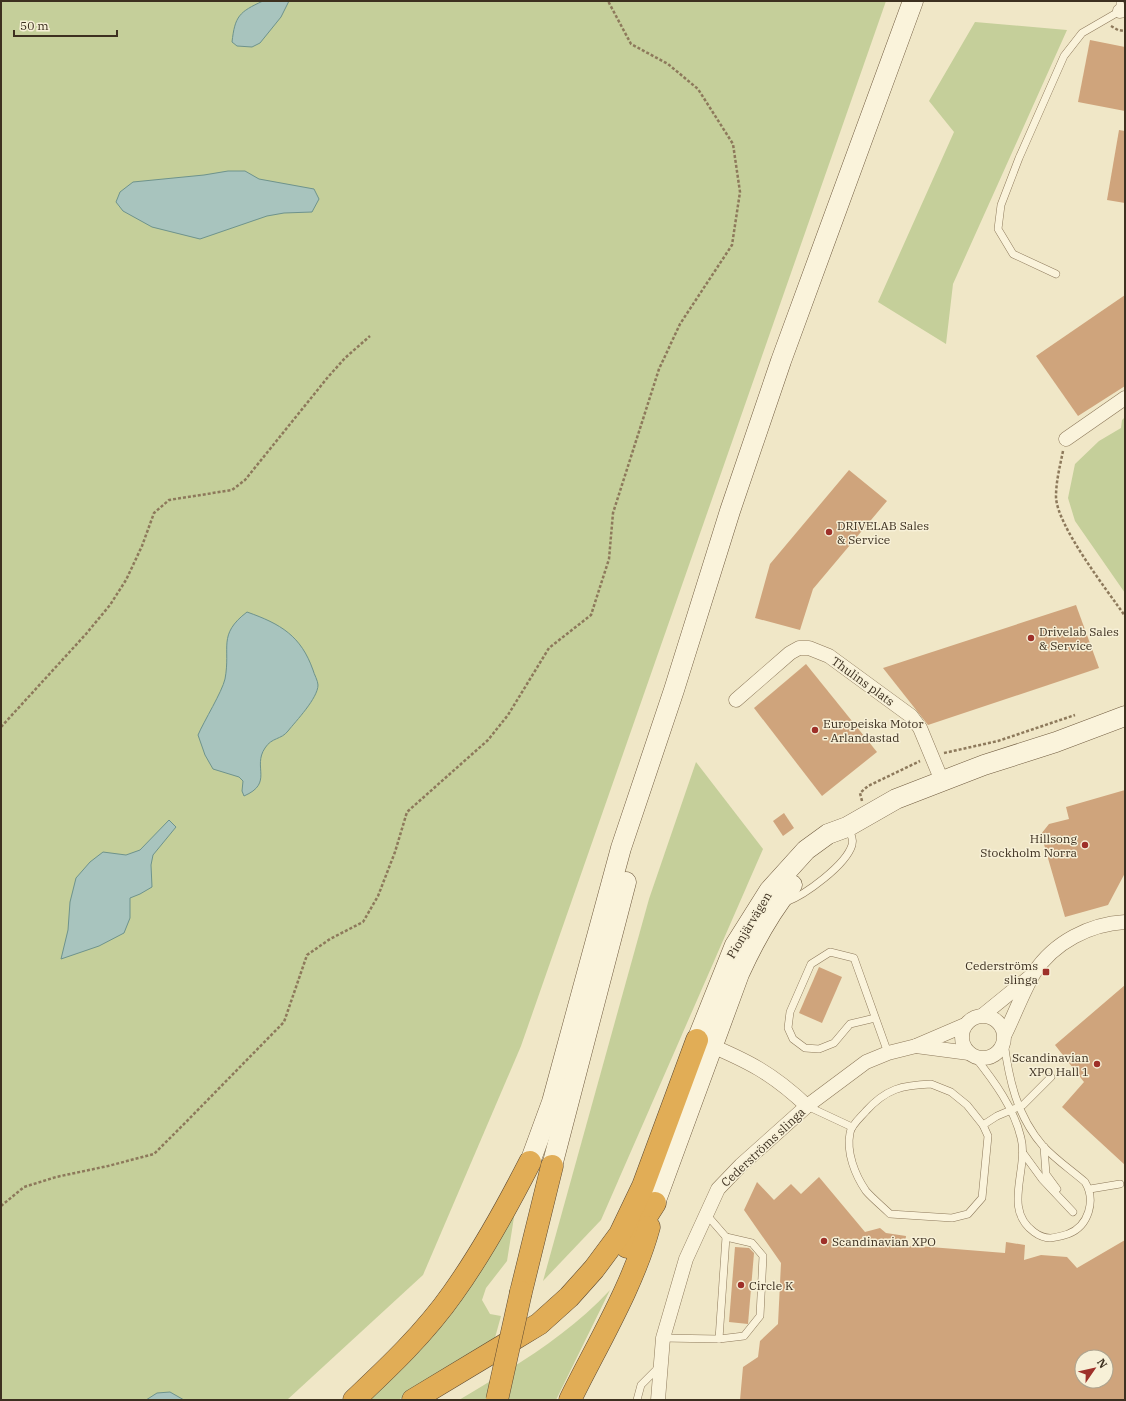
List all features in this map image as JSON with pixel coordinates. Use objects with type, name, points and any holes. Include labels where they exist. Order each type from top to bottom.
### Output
[{"type":"highway","points":[[413,1400],[539,1324],[569,1297],[594,1269],[620,1234],[637,1200],[705,1043]]},
{"type":"highway","points":[[354,1400],[405,1351],[453,1294],[493,1233],[530,1162]]},
{"type":"highway","points":[[497,1400],[521,1292],[552,1166]]},
{"type":"highway","points":[[442,1400],[543,1338],[561,1324],[592,1293],[609,1272],[656,1203]]},
{"type":"highway","points":[[570,1400],[631,1276],[643,1248],[656,1203]]},
{"type":"main road","points":[[530,1162],[552,1102],[621,848],[674,690],[730,511],[776,376],[913,1]]},
{"type":"main road","points":[[552,1166],[634,851],[674,690]]},
{"type":"main road","name":"Pionjärvägen","points":[[656,1203],[735,945],[769,891],[806,850],[828,834],[847,827],[869,813],[896,799],[942,780],[1056,742],[1125,716]]},
{"type":"main road","name":"Pionjärvägen","points":[[1056,742],[1125,728]]},
{"type":"main road","name":"Pionjärvägen","points":[[705,1043],[752,946],[775,907],[794,881],[836,842],[847,827]]},
{"type":"street","points":[[1066,439],[1125,398]]},
{"type":"street","name":"Thulins plats","points":[[736,700],[790,653],[799,648],[809,648],[829,656],[911,716],[920,728],[942,780]]},
{"type":"street","name":"Cederströms slinga","points":[[658,1400],[663,1338],[686,1259],[718,1189],[741,1165],[807,1106],[866,1062],[888,1053],[916,1046],[965,1025],[975,1017],[983,1015],[1034,973],[1045,959],[1070,939],[1096,926],[1125,922]]},
{"type":"street","name":"Cederströms slinga","points":[[916,1046],[985,1058],[993,1056],[1000,1050],[1034,973]]},
{"type":"street","points":[[983,1015],[991,1016],[997,1020],[1005,1038]]},
{"type":"street","points":[[965,1025],[962,1038],[964,1046],[972,1055]]},
{"type":"street","points":[[705,1043],[764,1070],[789,1089],[807,1106]]},
{"type":"lane","points":[[1056,274],[1013,254],[998,228],[1001,205],[1064,56],[1082,34],[1122,7]]},
{"type":"lane","points":[[875,1018],[850,1024],[834,1043],[819,1049],[805,1048],[793,1039],[788,1028],[790,1012],[811,964],[830,952],[854,958],[888,1053]]},
{"type":"lane","points":[[972,1055],[996,1084],[1010,1110],[1022,1138],[1023,1153],[1018,1184],[1019,1214],[1025,1226],[1038,1235],[1051,1239],[1074,1232],[1086,1220],[1091,1204],[1090,1189],[1085,1182],[1044,1146],[1031,1130],[1019,1106],[1009,1078],[1005,1038]]},
{"type":"lane","points":[[983,1125],[997,1116],[1023,1104],[1051,1077]]},
{"type":"lane","points":[[931,1084],[951,1092],[967,1105],[983,1125],[988,1136],[982,1198],[968,1214],[952,1218],[890,1214],[867,1191],[855,1171],[850,1154],[850,1133],[852,1127],[883,1094],[904,1085],[931,1084]]},
{"type":"lane","points":[[807,1106],[852,1127]]},
{"type":"lane","points":[[1023,1153],[1042,1179],[1073,1212],[1046,1174],[1044,1146]]},
{"type":"lane","points":[[1090,1189],[1120,1184]]},
{"type":"lane","points":[[663,1338],[719,1339],[744,1336],[760,1316],[763,1256],[752,1243],[726,1237],[706,1213]]},
{"type":"lane","points":[[719,1339],[726,1237]]},
{"type":"lane","points":[[637,1400],[642,1386],[661,1365]]},
{"type":"path","points":[[1,1206],[24,1187],[56,1177],[154,1154],[187,1121],[284,1022],[307,955],[330,939],[363,922],[378,896],[395,852],[407,812],[488,740],[508,715],[549,648],[591,615],[609,559],[613,513],[658,369],[680,324],[732,245],[740,192],[733,144],[698,89],[668,64],[631,44],[608,1]]},
{"type":"path","points":[[1,727],[86,634],[110,605],[126,580],[142,546],[154,513],[169,500],[232,490],[245,480],[345,358],[370,336]]},
{"type":"path","points":[[1066,439],[1059,467],[1056,498],[1062,521],[1125,616]]},
{"type":"path","points":[[869,813],[861,800],[860,793],[864,788],[890,774],[932,756],[998,741],[1082,713]]},
{"type":"green space","points":[[1,1],[886,1],[521,1046],[423,1275],[287,1400],[1,1400]]},
{"type":"green space","points":[[975,22],[1067,30],[953,284],[946,344],[878,302],[954,132],[929,101]]},
{"type":"green space","points":[[1125,417],[1125,593],[1075,521],[1068,498],[1075,464],[1099,441],[1121,428],[1122,420]]},
{"type":"green space","points":[[696,762],[763,849],[601,1220],[543,1281],[649,899]]},
{"type":"green space","points":[[515,1211],[507,1261],[486,1288],[482,1300],[490,1314],[501,1316],[493,1345],[398,1400],[367,1400]]},
{"type":"green space","points":[[610,1290],[556,1400],[459,1400],[519,1363],[557,1337],[593,1307]]},
{"type":"water","points":[[263,1],[289,1],[281,17],[260,43],[252,47],[237,46],[232,42],[237,21],[243,12],[248,8]]},
{"type":"water","points":[[228,171],[245,171],[259,179],[314,189],[319,199],[312,212],[284,213],[267,216],[200,239],[152,227],[123,211],[116,202],[120,192],[133,182],[204,175]]},
{"type":"water","points":[[247,612],[270,621],[296,640],[308,658],[318,685],[311,703],[296,721],[285,734],[268,744],[265,748],[260,762],[261,774],[258,786],[244,796],[242,791],[243,781],[239,777],[213,769],[205,755],[198,735],[225,679],[228,635],[238,620]]},
{"type":"water","points":[[169,820],[176,827],[153,855],[151,865],[152,887],[130,898],[130,918],[124,933],[99,946],[61,959],[68,930],[70,902],[76,878],[90,862],[103,852],[126,855],[140,850]]},
{"type":"water","points":[[170,1392],[184,1400],[146,1400],[157,1393]]},
{"type":"building","points":[[1090,40],[1125,47],[1125,111],[1078,102]]},
{"type":"building","points":[[1119,130],[1125,131],[1125,203],[1107,200]]},
{"type":"building","points":[[1125,295],[1125,386],[1078,416],[1036,356]]},
{"type":"building","name":"DRIVELAB Sales & Service","points":[[849,470],[887,501],[813,589],[800,630],[755,618],[770,564]]},
{"type":"building","name":"Drivelab Sales & Service","points":[[1076,605],[1099,668],[928,725],[883,668]]},
{"type":"building","name":"Europeiska Motor - Arlandastad","points":[[806,664],[877,752],[822,796],[754,708]]},
{"type":"building","name":"Hillsong Stockholm Norra","points":[[1125,790],[1125,873],[1108,905],[1065,917],[1041,834],[1049,824],[1069,819],[1066,807]]},
{"type":"building","points":[[784,813],[794,828],[783,836],[773,821]]},
{"type":"building","points":[[819,967],[842,977],[822,1023],[799,1013]]},
{"type":"building","name":"Scandinavian XPO Hall 1","points":[[1125,985],[1125,1165],[1062,1107],[1084,1082],[1055,1045]]},
{"type":"building","name":"Scandinavian XPO","points":[[819,1177],[865,1232],[880,1228],[886,1233],[906,1236],[905,1245],[1005,1253],[1006,1242],[1025,1245],[1024,1260],[1041,1255],[1067,1257],[1077,1268],[1125,1240],[1125,1400],[740,1400],[743,1367],[758,1357],[760,1341],[778,1324],[781,1263],[744,1210],[757,1182],[774,1200],[791,1184],[801,1194]]},
{"type":"building","name":"Circle K","points":[[735,1247],[749,1248],[754,1253],[748,1324],[729,1322]]},
{"type":"place","name":"DRIVELAB Sales & Service","points":[[829,532]]},
{"type":"place","name":"Drivelab Sales & Service","points":[[1031,638]]},
{"type":"place","name":"Europeiska Motor - Arlandastad","points":[[815,730]]},
{"type":"place","name":"Hillsong Stockholm Norra","points":[[1085,845]]},
{"type":"place","name":"Cederströms slinga","points":[[1046,972]]},
{"type":"place","name":"Scandinavian XPO Hall 1","points":[[1097,1064]]},
{"type":"place","name":"Scandinavian XPO","points":[[824,1241]]},
{"type":"place","name":"Circle K","points":[[741,1285]]}]
